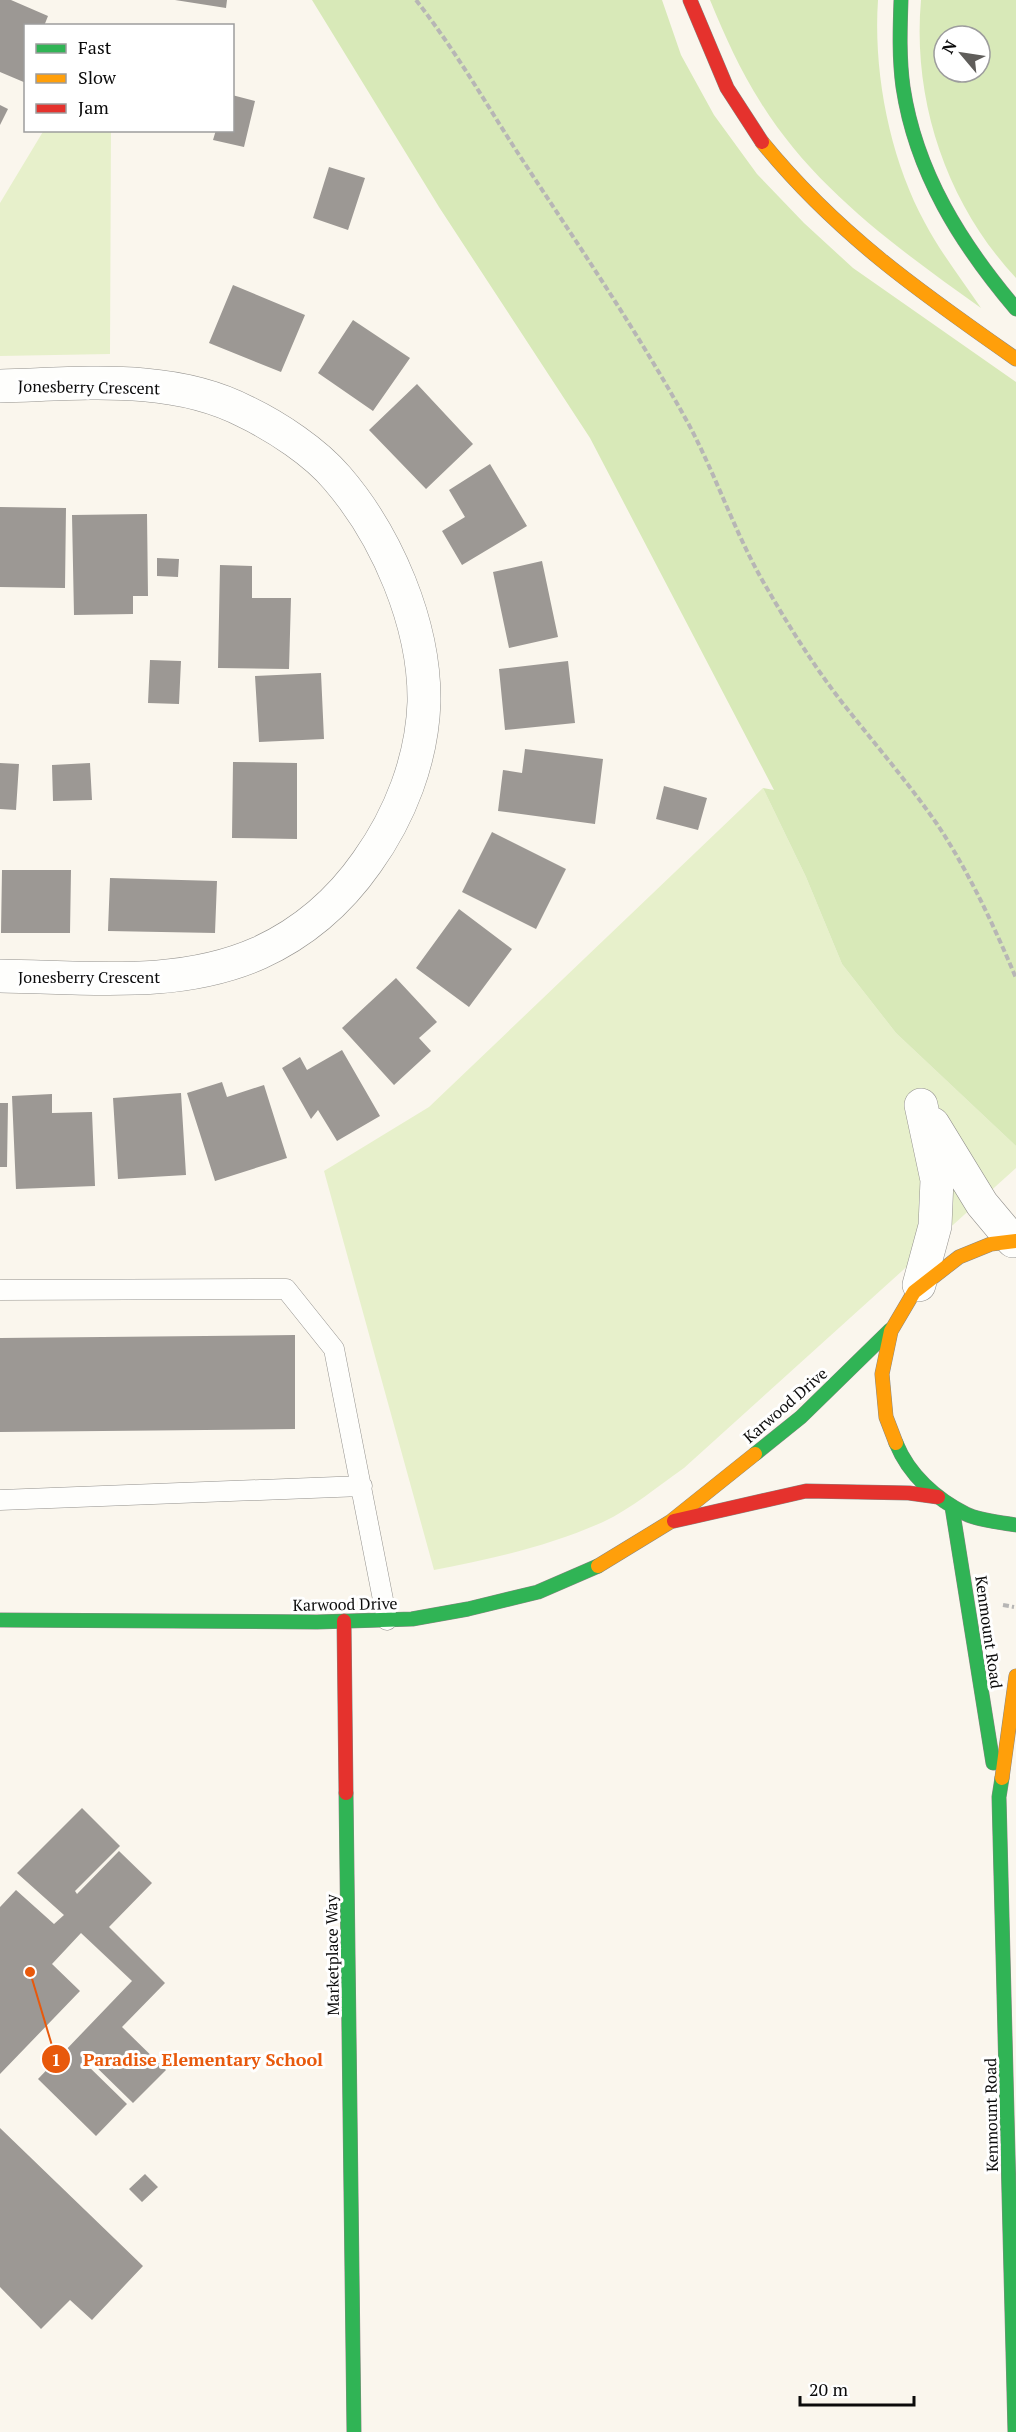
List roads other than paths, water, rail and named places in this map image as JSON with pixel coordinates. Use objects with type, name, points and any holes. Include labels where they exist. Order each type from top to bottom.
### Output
[{"type":"main road","points":[[690,0],[713,57],[735,102],[768,150],[793,179],[864,247],[1016,359]]},
{"type":"main road","points":[[902,0],[900,37],[903,90],[924,166],[937,198],[962,241],[992,282],[1016,309]]},
{"type":"main road","points":[[1014,1241],[987,1245],[962,1254],[919,1285],[903,1306],[890,1330],[883,1356],[880,1382],[890,1434],[902,1458],[918,1479],[952,1507],[976,1518],[1016,1525]]},
{"type":"main road","name":"Karwood Drive","points":[[0,1620],[344,1621],[412,1619],[468,1609],[538,1592],[602,1564],[670,1522],[801,1417],[890,1330]]},
{"type":"main road","name":"Karwood Drive","points":[[670,1522],[806,1491],[897,1492],[938,1497]]},
{"type":"main road","name":"Kenmount Road","points":[[952,1507],[999,1797],[1015,2432]]},
{"type":"main road","name":"Marketplace Way","points":[[344,1621],[354,2432]]},
{"type":"main road","name":"Kenmount Road","points":[[999,1797],[1016,1676]]},
{"type":"street","name":"Jonesberry Crescent","points":[[0,386],[150,385],[201,393],[245,411],[291,438],[335,476],[370,521],[396,570],[417,647],[424,701],[418,749],[404,798],[390,826],[348,890],[306,926],[259,952],[210,970],[161,978],[0,976]]},
{"type":"street","points":[[919,1285],[935,1226],[937,1180],[921,1105],[962,1168],[982,1204],[1014,1241]]},
{"type":"lane","points":[[0,1290],[286,1289],[334,1349],[387,1620]]},
{"type":"lane","points":[[0,1500],[362,1486]]},
{"type":"place","name":"Paradise Elementary School","points":[[30,1972]]}]
